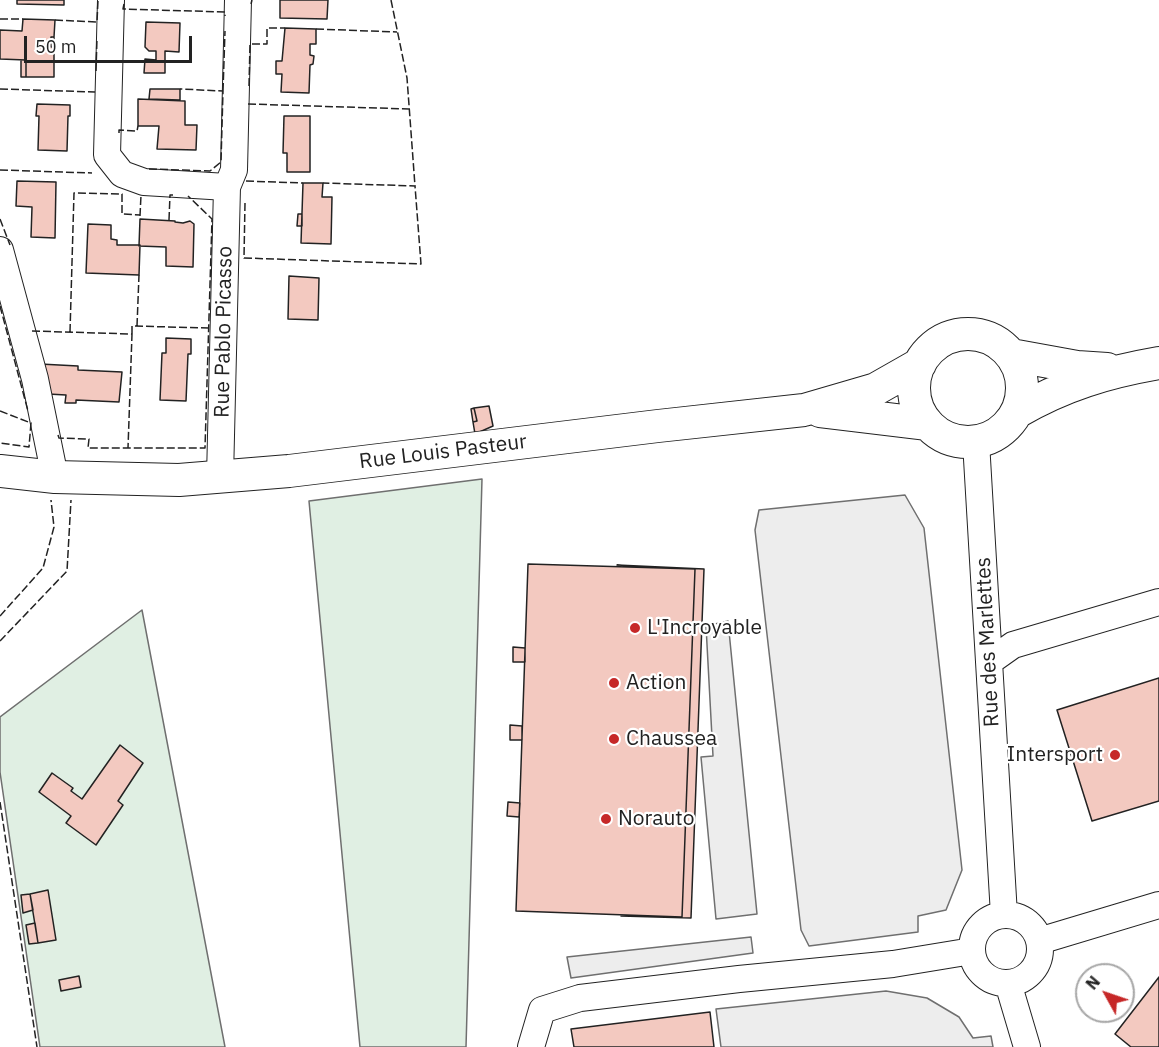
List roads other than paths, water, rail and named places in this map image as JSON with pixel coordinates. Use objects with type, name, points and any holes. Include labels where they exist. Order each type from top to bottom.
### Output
[{"type":"main road","points":[[963,335],[981,336],[998,343],[1011,355],[1019,368],[1022,397],[1017,412],[1000,432],[993,437],[976,442],[958,442],[941,435],[928,424],[919,411],[915,395],[915,379],[920,364],[931,350],[946,339],[963,335]]},
{"type":"main road","points":[[1011,355],[1077,366],[1120,370]]},
{"type":"main road","points":[[1017,412],[1051,393],[1120,370],[1159,363]]},
{"type":"main road","name":"Rue Louis Pasteur","points":[[0,471],[68,477],[179,480],[289,471],[804,410],[876,388],[920,364]]},
{"type":"main road","name":"Rue Louis Pasteur","points":[[804,410],[928,424]]},
{"type":"street","points":[[111,0],[107,155],[122,174],[144,182],[227,187]]},
{"type":"street","name":"Rue Pablo Picasso","points":[[220,477],[227,187],[234,170],[238,0]]},
{"type":"street","points":[[0,250],[35,379],[68,477]]},
{"type":"street","name":"Rue des Marlettes","points":[[976,442],[1004,915]]},
{"type":"street","points":[[989,662],[1013,645],[1159,602]]},
{"type":"street","points":[[987,632],[1013,645]]},
{"type":"street","points":[[1039,940],[1159,905]]},
{"type":"street","points":[[1016,916],[1026,921],[1035,930],[1039,940],[1040,952],[1037,964],[1030,974],[1020,980],[1008,983],[998,982],[988,978],[974,962],[972,951],[977,931],[993,917],[1016,916]]},
{"type":"street","points":[[531,1047],[542,1010],[580,998],[893,964],[972,951]]},
{"type":"street","points":[[1008,983],[1027,1047]]},
{"type":"place","name":"L'Incroyable","points":[[635,628]]},
{"type":"place","name":"Action","points":[[614,683]]},
{"type":"place","name":"Chaussea","points":[[614,739]]},
{"type":"place","name":"Intersport","points":[[1115,755]]},
{"type":"place","name":"Norauto","points":[[606,819]]}]
